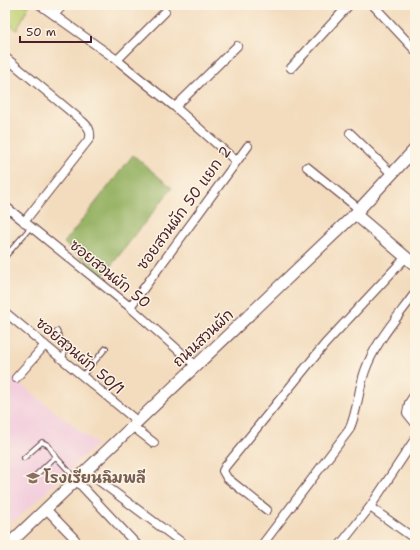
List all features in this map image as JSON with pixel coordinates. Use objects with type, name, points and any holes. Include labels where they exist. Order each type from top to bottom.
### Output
[{"type":"street","points":[[40,5],[117,60],[175,107],[236,161]]},
{"type":"street","points":[[54,15],[63,5]]},
{"type":"street","points":[[291,68],[349,5]]},
{"type":"street","points":[[373,5],[415,50]]},
{"type":"street","points":[[117,60],[165,12]]},
{"type":"street","points":[[175,107],[237,46]]},
{"type":"street","points":[[5,57],[82,120],[88,126],[91,134],[90,138],[27,225]]},
{"type":"street","points":[[350,133],[391,173]]},
{"type":"street","name":"ซอยสวนผัก 50 แยก 2","points":[[130,307],[248,146]]},
{"type":"street","name":"ถนนสวนผัก","points":[[9,545],[134,423],[357,212],[391,173],[415,149]]},
{"type":"street","points":[[307,167],[415,265]]},
{"type":"street","name":"ซอยสวนผัก 50","points":[[5,206],[130,307],[195,366]]},
{"type":"street","points":[[267,510],[227,478],[223,471],[225,467],[316,353],[406,257]]},
{"type":"street","points":[[262,545],[349,430],[365,371],[370,360],[377,347],[415,293]]},
{"type":"street","name":"ซอยสวนผัก 50/1","points":[[6,313],[63,360],[134,423],[154,443]]},
{"type":"street","points":[[16,378],[45,345]]},
{"type":"street","points":[[415,394],[409,403],[407,413],[415,423]]},
{"type":"street","points":[[340,545],[370,507],[415,438]]},
{"type":"street","points":[[86,471],[185,545]]},
{"type":"street","points":[[76,480],[137,545]]},
{"type":"street","points":[[370,507],[415,539]]},
{"type":"street","points":[[46,509],[75,539]]},
{"type":"lane","points":[[5,257],[27,225]]},
{"type":"lane","points":[[57,331],[65,350],[63,360]]},
{"type":"lane","points":[[81,376],[106,348]]},
{"type":"lane","points":[[24,458],[42,442],[48,445],[76,480]]},
{"type":"lane","points":[[35,476],[54,458],[57,458]]},
{"type":"shaded area","name":"โรงเรียนฉิมพลี","points":[[5,372],[97,444],[13,523],[5,511]]},
{"type":"green space","points":[[5,5],[29,5],[17,30],[5,20]]},
{"type":"green space","points":[[133,155],[172,188],[103,276],[64,243]]},
{"type":"place","name":"โรงเรียนฉิมพลี","points":[[33,478]]}]
